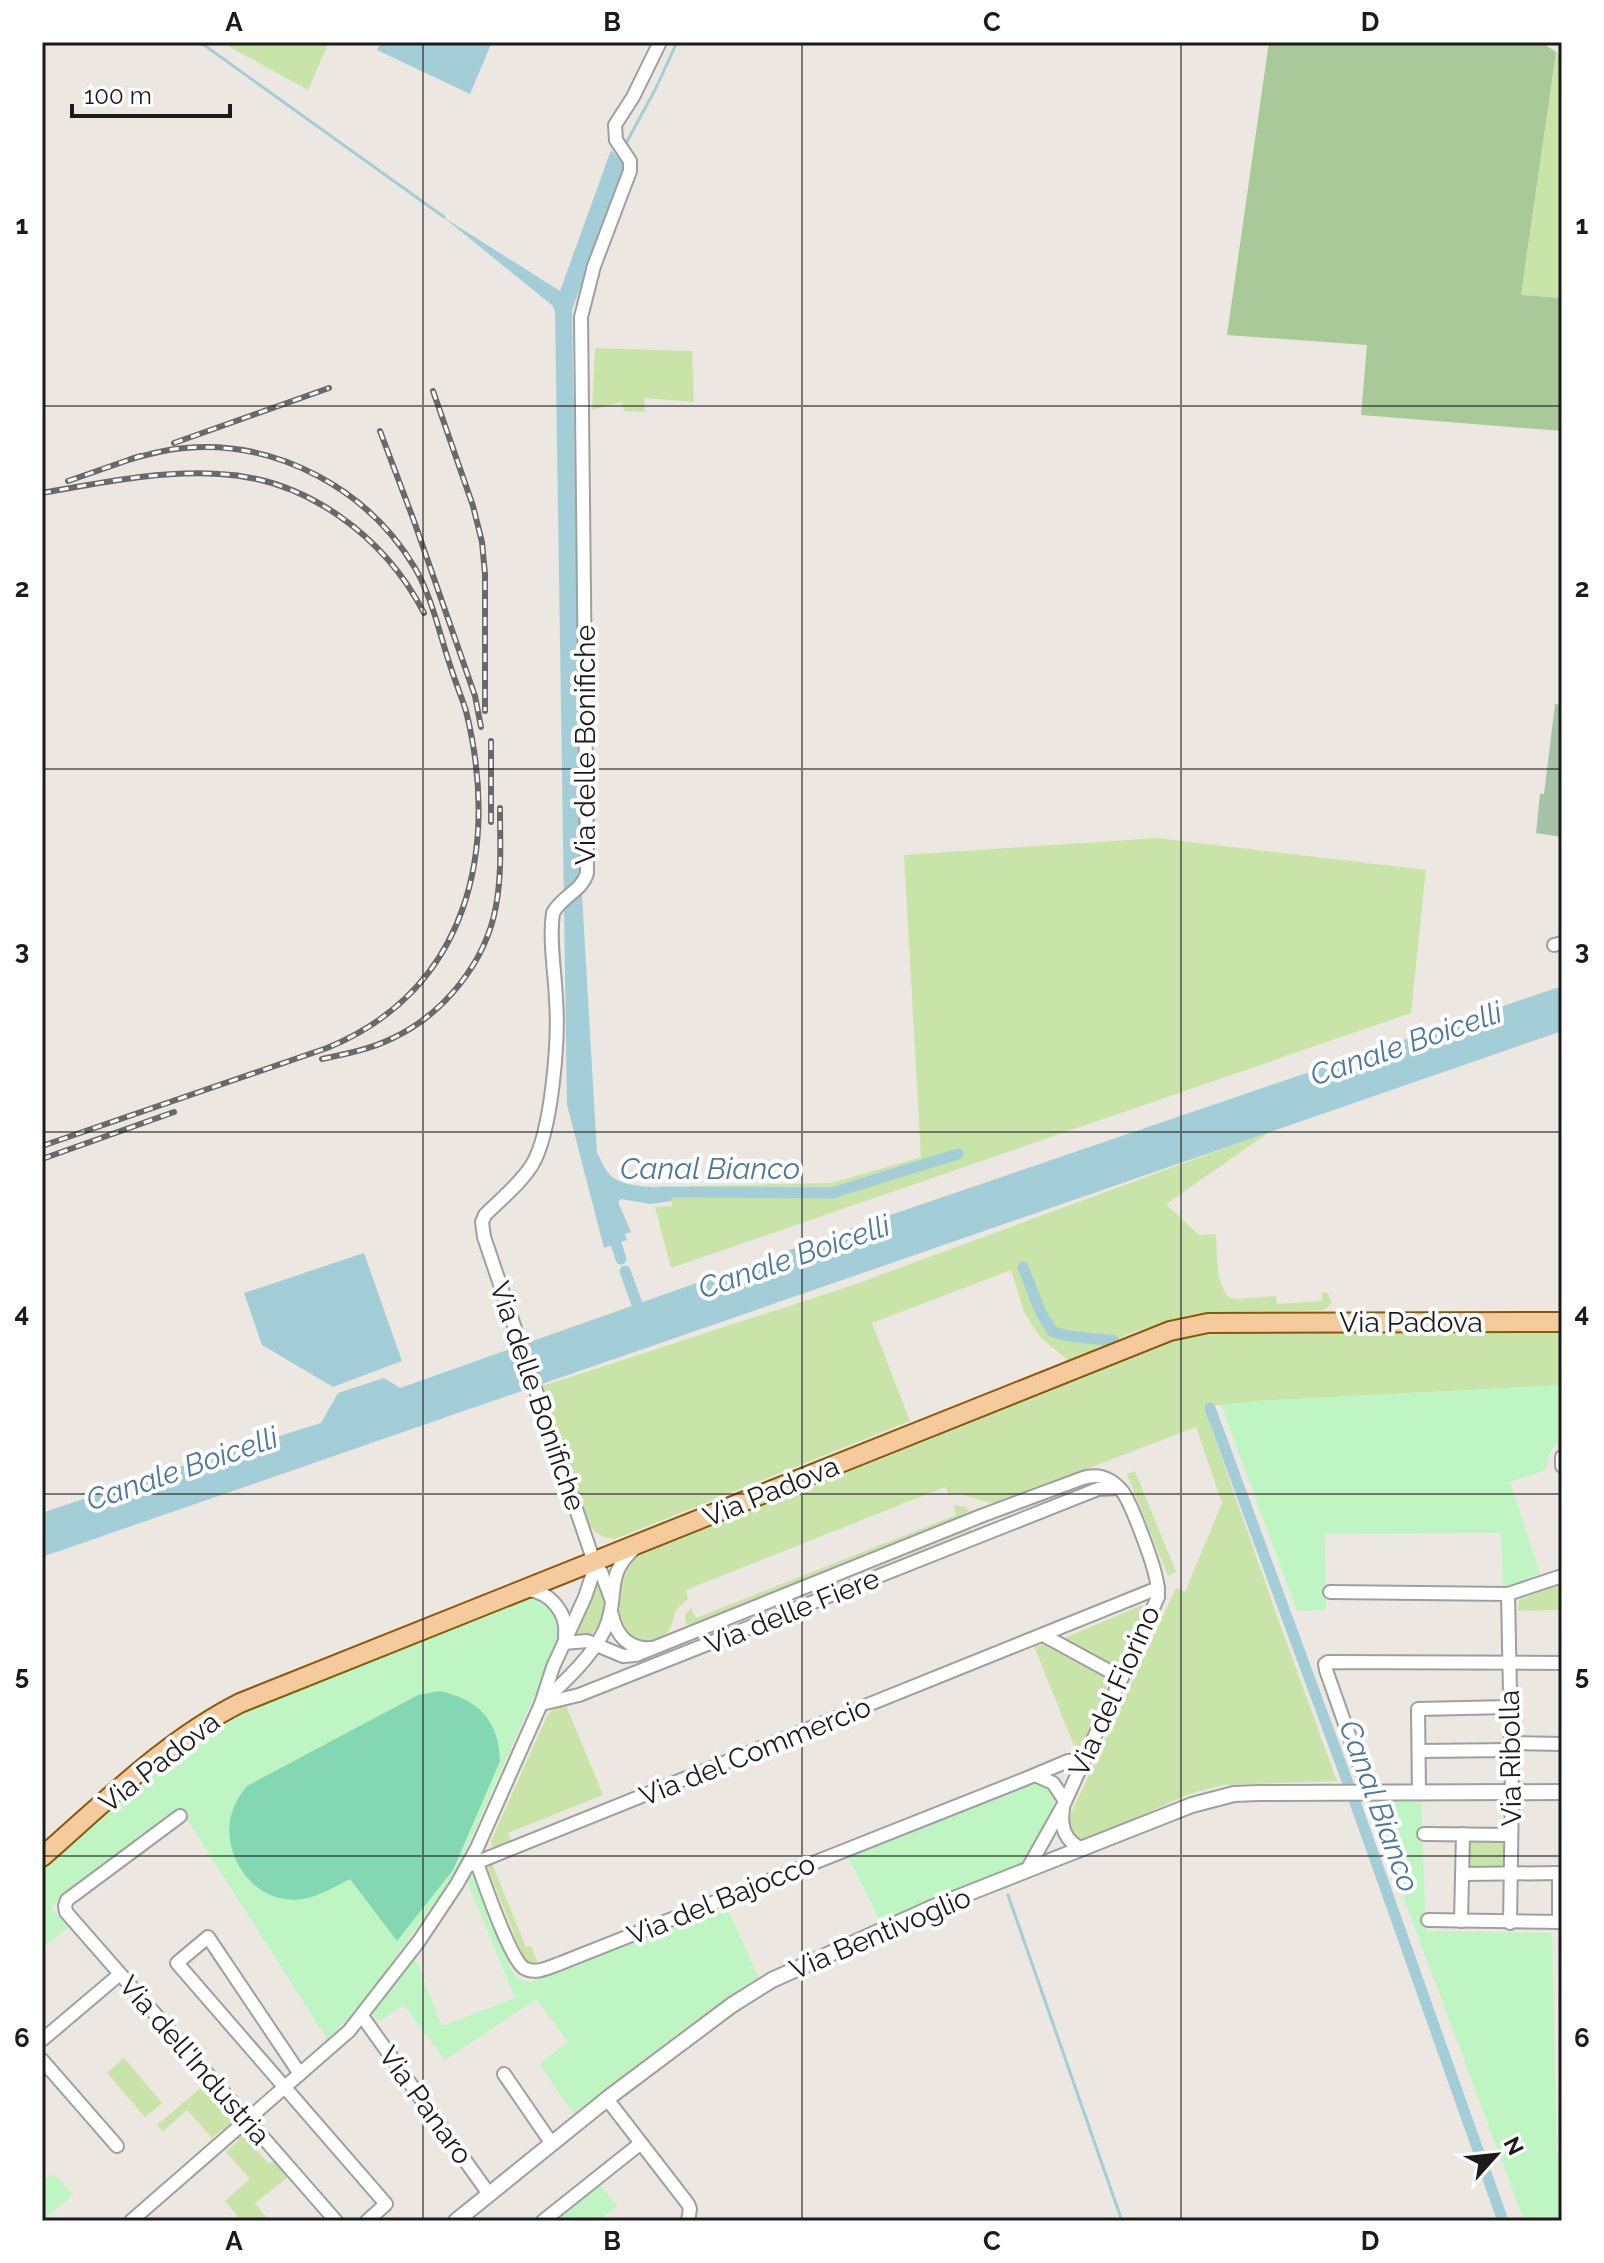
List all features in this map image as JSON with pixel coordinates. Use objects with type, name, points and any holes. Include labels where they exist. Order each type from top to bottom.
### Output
[{"type":"main road","name":"Via Padova","points":[[42,1857],[155,1758],[224,1711],[1124,1349],[1208,1323],[1562,1322]]},
{"type":"street","name":"Via delle Bonifiche","points":[[611,1607],[484,1237],[482,1222],[485,1215],[530,1168],[540,1146],[550,1098],[556,1044],[552,920],[556,907],[585,880],[581,317],[594,266],[630,171],[630,161],[616,140],[615,125],[633,97],[660,42]]},
{"type":"street","points":[[1562,1457],[1562,1466]]},
{"type":"street","name":"Via delle Fiere","points":[[561,1649],[587,1641],[623,1656],[636,1655],[981,1516],[1092,1475],[1102,1476],[1119,1488]]},
{"type":"street","name":"Via delle Fiere","points":[[541,1704],[596,1689],[1098,1489],[1119,1488]]},
{"type":"street","name":"Via del Fiorino","points":[[1026,1871],[1064,1803],[1153,1610],[1158,1588],[1155,1574],[1125,1496],[1119,1488]]},
{"type":"street","points":[[981,1516],[987,1533]]},
{"type":"street","points":[[541,1704],[566,1680],[601,1636],[611,1607],[616,1570],[637,1545]]},
{"type":"street","points":[[131,2221],[336,2043],[362,2016],[419,1941],[472,1865],[585,1597],[594,1562]]},
{"type":"street","points":[[1330,1592],[1508,1594],[1562,1576]]},
{"type":"street","name":"Via del Commercio","points":[[472,1865],[1158,1588]]},
{"type":"street","points":[[526,1590],[543,1593],[563,1617],[566,1628],[557,1665],[566,1680],[578,1688],[596,1689]]},
{"type":"street","name":"Via Ribolla","points":[[1508,1594],[1512,1792],[1510,1923]]},
{"type":"street","points":[[611,1607],[614,1627],[629,1644],[642,1649],[654,1648]]},
{"type":"street","points":[[1043,1635],[1122,1678]]},
{"type":"street","points":[[1368,1792],[1325,1664],[1328,1662],[1562,1663]]},
{"type":"street","points":[[1419,1792],[1418,1709],[1510,1707]]},
{"type":"street","points":[[1419,1751],[1562,1744]]},
{"type":"street","name":"Via del Bajocco","points":[[472,1865],[518,1962],[527,1970],[536,1971],[1031,1778],[1061,1763],[1084,1760]]},
{"type":"street","name":"Via del Bajocco","points":[[1031,1778],[1052,1773],[1076,1778]]},
{"type":"street","points":[[1031,1778],[1053,1783],[1064,1803]]},
{"type":"street","name":"Via Bentivoglio","points":[[456,2221],[607,2099],[732,2005],[772,1980],[924,1911],[1192,1805],[1219,1797],[1259,1793],[1562,1792]]},
{"type":"street","name":"Via del Fiorino","points":[[1059,1858],[1066,1848],[1062,1818],[1064,1803]]},
{"type":"street","name":"Via Padova","points":[[70,1897],[180,1816]]},
{"type":"street","points":[[1424,1834],[1511,1835]]},
{"type":"street","points":[[1461,1921],[1463,1834]]},
{"type":"street","points":[[1046,1836],[1049,1848],[1059,1858]]},
{"type":"street","points":[[1066,1836],[1073,1845],[1083,1849]]},
{"type":"street","points":[[1428,1920],[1561,1922],[1561,1873],[1462,1874]]},
{"type":"street","name":"Via dell'Industria","points":[[70,1897],[65,1903],[66,1912],[336,2221]]},
{"type":"street","points":[[300,2074],[208,1937],[177,1963],[386,2204],[367,2221]]},
{"type":"street","points":[[42,2040],[120,1974]]},
{"type":"street","name":"Via Panaro","points":[[362,2016],[489,2194]]},
{"type":"street","points":[[42,2060],[117,2146]]},
{"type":"street","points":[[504,2074],[552,2144]]},
{"type":"street","points":[[607,2099],[688,2204],[688,2221]]},
{"type":"street","points":[[543,2221],[641,2143]]},
{"type":"green space","points":[[221,42],[329,42],[308,90]]},
{"type":"green space","points":[[1269,42],[1541,42],[1556,52],[1521,295],[1562,298],[1562,431],[1361,415],[1367,345],[1227,335]]},
{"type":"green space","points":[[1556,52],[1562,56],[1562,298],[1521,295]]},
{"type":"green space","points":[[595,348],[692,351],[694,402],[644,398],[645,412],[624,411],[622,402],[592,410]]},
{"type":"green space","points":[[1555,704],[1562,705],[1562,837],[1536,833]]},
{"type":"green space","points":[[1157,838],[1426,870],[1411,1013],[671,1268],[655,1207],[672,1206],[671,1187],[832,1183],[921,1157],[904,855]]},
{"type":"green space","points":[[1271,1131],[1166,1204],[1199,1235],[1216,1234],[1219,1276],[1230,1298],[1276,1296],[1277,1304],[1322,1301],[1322,1293],[1327,1292],[1332,1303],[1324,1310],[1189,1315],[1134,1332],[1069,1361],[1040,1337],[1024,1312],[1011,1270],[872,1323],[910,1421],[615,1539],[601,1536],[590,1526],[543,1386],[856,1284]]},
{"type":"green space","points":[[1211,1327],[1562,1328],[1562,1385],[1257,1401],[1204,1407],[1337,1781],[1224,1785],[1189,1794],[1087,1840],[1080,1840],[1069,1829],[1069,1818],[1176,1588],[1185,1592],[1222,1503],[1196,1427],[995,1504],[960,1494],[949,1495],[945,1487],[686,1590],[688,1599],[676,1611],[669,1631],[658,1639],[637,1640],[621,1628],[618,1617],[622,1579],[638,1556]]},
{"type":"green space","points":[[1562,1385],[1562,1442],[1552,1450],[1546,1470],[1510,1482],[1540,1574],[1503,1587],[1501,1533],[1325,1534],[1326,1610],[1297,1611],[1221,1405]]},
{"type":"green space","points":[[1135,1471],[1176,1572],[1168,1576],[1127,1474]]},
{"type":"green space","points":[[953,1505],[966,1507],[969,1512],[967,1516],[699,1623],[686,1624],[685,1615],[691,1608],[696,1618],[956,1515]]},
{"type":"green space","points":[[970,1526],[971,1530],[637,1663],[635,1660]]},
{"type":"green space","points":[[597,1581],[606,1594],[603,1617],[589,1637],[572,1637]]},
{"type":"green space","points":[[1562,1583],[1562,1610],[1518,1611],[1519,1600]]},
{"type":"green space","points":[[538,1596],[550,1604],[556,1613],[560,1638],[456,1872],[361,2006],[327,2039],[181,1810],[51,1907],[68,1927],[42,1949],[42,1869],[115,1805],[201,1738],[250,1710]]},
{"type":"green space","points":[[1142,1605],[1144,1611],[1120,1662],[1111,1666],[1065,1638]]},
{"type":"green space","points":[[1042,1644],[1109,1682],[1083,1744],[1075,1748],[1034,1646]]},
{"type":"green space","points":[[440,1691],[466,1700],[484,1714],[496,1734],[500,1761],[453,1870],[397,1941],[350,1879],[319,1894],[294,1900],[271,1895],[258,1888],[238,1865],[230,1836],[234,1807],[247,1786],[418,1695]]},
{"type":"green space","points":[[565,1703],[603,1795],[508,1833],[511,1842],[492,1847],[491,1841],[547,1716]]},
{"type":"green space","points":[[1033,1784],[1047,1786],[1056,1795],[1029,1861],[881,1923],[848,1857]]},
{"type":"green space","points":[[1368,1802],[1421,1802],[1426,1931],[1552,1933],[1557,2155],[1562,2155],[1562,2221],[1524,2221]]},
{"type":"green space","points":[[1466,1837],[1505,1838],[1504,1870],[1466,1870]]},
{"type":"green space","points":[[491,1861],[526,1947],[531,1946],[538,1963],[532,1964],[524,1959],[489,1872],[488,1863]]},
{"type":"green space","points":[[473,1876],[513,1973],[518,1978],[530,1982],[725,1904],[760,1980],[575,2116],[539,2064],[568,2042],[536,1999],[445,2060],[404,2005],[378,2022],[371,2012],[414,1955],[442,2026],[515,1998],[466,1879]]},
{"type":"green space","points":[[124,2058],[162,2103],[145,2117],[107,2073]]},
{"type":"green space","points":[[203,2086],[229,2116],[235,2112],[240,2119],[212,2138],[187,2110],[163,2131],[157,2125]]},
{"type":"green space","points":[[247,2126],[254,2134],[248,2140],[269,2164],[274,2161],[288,2177],[255,2203],[269,2221],[241,2221],[225,2201],[250,2179],[226,2152],[239,2140],[236,2136]]},
{"type":"green space","points":[[53,2173],[73,2195],[42,2221],[42,2183]]},
{"type":"green space","points":[[600,2185],[617,2206],[598,2221],[554,2221]]},
{"type":"water","points":[[381,42],[492,42],[470,94],[377,50]]},
{"type":"water","points":[[611,150],[625,165],[572,310],[582,895],[597,1153],[605,1168],[617,1180],[632,1185],[671,1187],[672,1201],[650,1204],[621,1199],[618,1202],[631,1232],[625,1234],[627,1240],[604,1248],[567,1105],[555,312],[553,306],[443,217],[560,291]]},
{"type":"water","name":"Canale Boicelli","points":[[1562,986],[1562,1031],[42,1557],[42,1513],[321,1423],[338,1393],[384,1378],[400,1388],[846,1230]]},
{"type":"water","points":[[364,1253],[402,1361],[333,1387],[262,1345],[244,1293]]},
{"type":"waterway","points":[[195,42],[204,45],[444,217]]},
{"type":"waterway","points":[[624,147],[677,42]]},
{"type":"waterway","name":"Canal Bianco","points":[[659,1192],[832,1193],[958,1154]]},
{"type":"waterway","points":[[612,1231],[621,1259]]},
{"type":"waterway","name":"Canal Bianco","points":[[1023,1267],[1041,1313],[1053,1332],[1114,1341]]},
{"type":"waterway","points":[[625,1271],[641,1315]]},
{"type":"waterway","name":"Canal Bianco","points":[[1210,1408],[1356,1805],[1503,2221]]},
{"type":"waterway","points":[[1008,1895],[1122,2221]]},
{"type":"railway","points":[[174,443],[329,388]]},
{"type":"railway","points":[[433,391],[473,506],[482,542],[485,574],[485,711]]},
{"type":"railway","points":[[380,431],[475,696],[481,727]]},
{"type":"railway","points":[[42,1146],[327,1048],[375,1022],[413,990],[442,952],[462,909],[474,863],[479,813],[476,762],[466,711],[427,592],[395,540],[346,493],[317,475],[286,462],[253,452],[219,448],[178,449],[131,459]]},
{"type":"railway","points":[[68,481],[140,456]]},
{"type":"railway","points":[[42,493],[130,478],[197,473],[251,478],[283,487],[340,516],[365,537],[408,585],[424,613]]},
{"type":"railway","points":[[491,741],[491,822]]},
{"type":"railway","points":[[322,1059],[367,1048],[412,1028],[460,984],[483,947],[496,906],[500,869],[500,808]]},
{"type":"railway","points":[[42,1159],[174,1112]]}]
